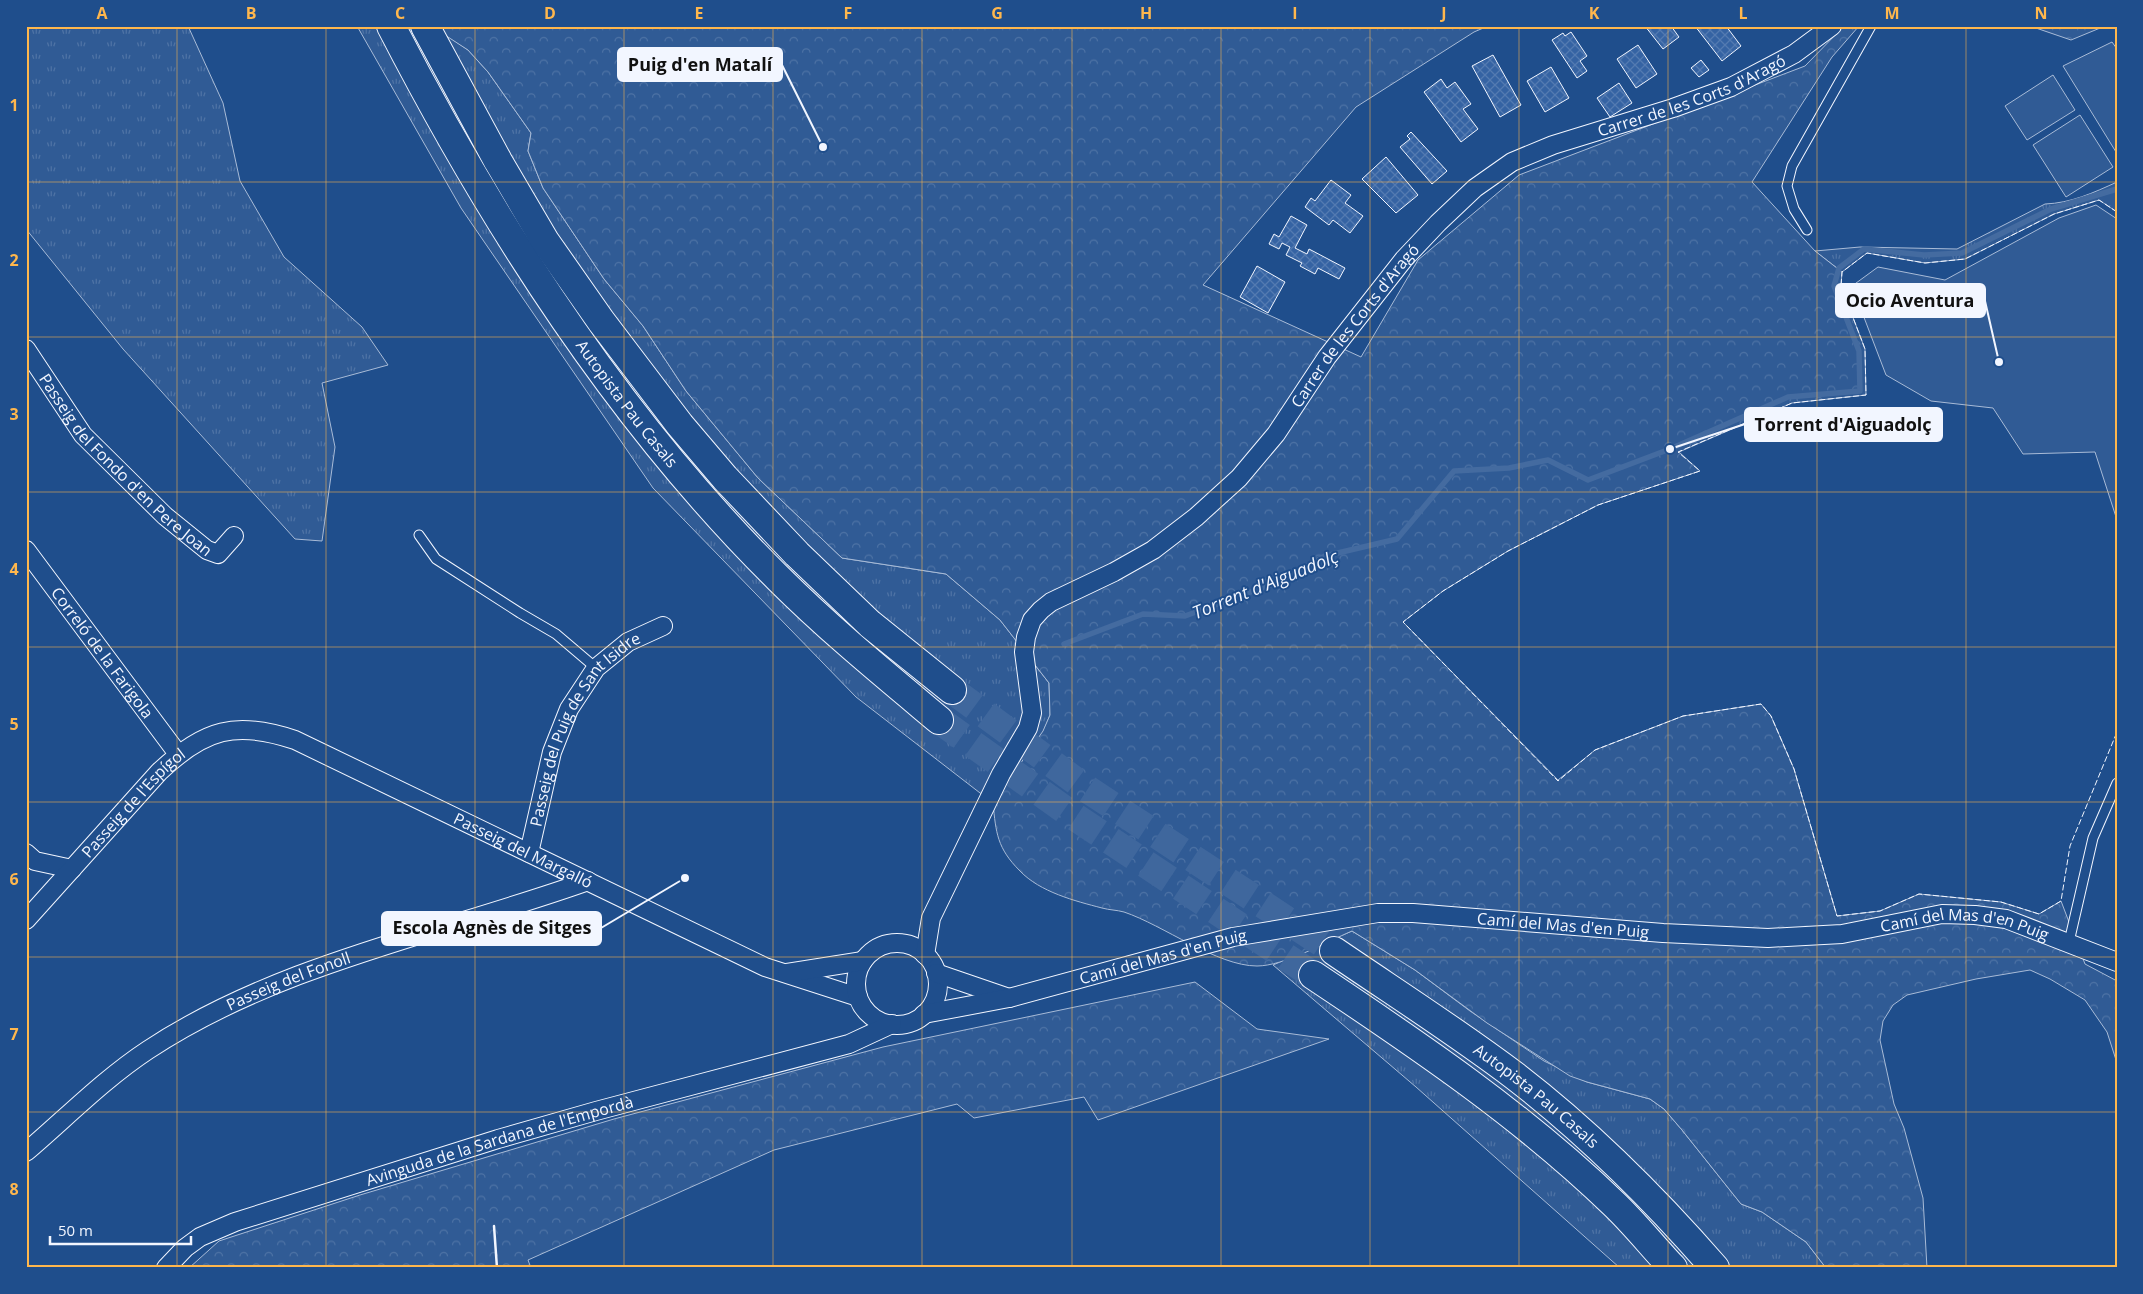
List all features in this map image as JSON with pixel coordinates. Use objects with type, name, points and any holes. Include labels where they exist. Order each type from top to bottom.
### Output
[{"type":"highway","name":"Autopista Pau Casals","points":[[391,26],[430,101],[514,243],[571,327],[653,440],[712,509],[777,578],[854,649],[939,720]]},
{"type":"highway","name":"Autopista Pau Casals","points":[[425,26],[498,161],[545,241],[601,322],[680,425],[725,478],[797,554],[870,624],[952,690]]},
{"type":"highway","name":"Autopista Pau Casals","points":[[1334,950],[1514,1076],[1564,1116],[1608,1155],[1666,1212],[1716,1268]]},
{"type":"highway","name":"Autopista Pau Casals","points":[[1313,975],[1432,1054],[1542,1140],[1614,1204],[1673,1268]]},
{"type":"highway","points":[[1666,1212],[1719,1250],[1735,1268]]},
{"type":"street","name":"Carrer de les Corts d'Aragó","points":[[931,918],[1016,746],[1028,728],[1032,713],[1024,652],[1026,637],[1032,620],[1052,602],[1114,572],[1153,550],[1196,517],[1239,478],[1276,434],[1327,357],[1404,260],[1438,223],[1475,188],[1512,162],[1553,145],[1673,108],[1731,87],[1794,54],[1832,26]]},
{"type":"street","name":"Passeig del Fondo d'en Pere Joan","points":[[26,349],[82,435],[165,516],[207,550],[218,554],[234,536]]},
{"type":"street","name":"Correló de la Farigola","points":[[26,550],[178,754]]},
{"type":"street","name":"Passeig del Puig de Sant Isidre","points":[[529,853],[552,752],[570,709],[596,668],[628,642],[663,626]]},
{"type":"street","name":"Passeig de l'Espígol","points":[[26,920],[159,772],[178,754],[204,738],[232,729],[265,731]]},
{"type":"street","name":"Passeig del Margalló","points":[[265,731],[295,740],[782,974],[863,1005]]},
{"type":"street","points":[[26,853],[35,861],[72,869]]},
{"type":"street","name":"Passeig del Fonoll","points":[[26,1152],[92,1093],[148,1050],[214,1013],[273,984],[588,881]]},
{"type":"street","name":"Camí del Mas d'en Puig","points":[[924,1014],[1009,998],[1233,937],[1378,914],[1413,913],[1768,938],[1842,934],[1942,914],[1975,915],[2006,920],[2069,942],[2117,962]]},
{"type":"street","points":[[902,944],[931,918]]},
{"type":"street","points":[[925,955],[931,918]]},
{"type":"street","points":[[888,944],[902,944],[917,949],[925,955],[936,973],[936,995],[931,1006],[924,1014],[909,1023],[892,1024],[876,1019],[863,1005],[856,981],[863,961],[878,948],[888,944]]},
{"type":"street","points":[[782,974],[863,961]]},
{"type":"street","points":[[936,973],[1009,998]]},
{"type":"street","points":[[849,1044],[863,1005]]},
{"type":"street","name":"Avinguda de la Sardana de l'Empordà","points":[[166,1268],[185,1248],[200,1237],[235,1222],[498,1139],[849,1044],[892,1024]]},
{"type":"lane","points":[[1808,230],[1794,209],[1786,186],[1792,166],[1871,26]]},
{"type":"lane","points":[[419,535],[436,559],[556,634],[596,668]]},
{"type":"lane","points":[[2069,942],[2093,838],[2117,783]]},
{"type":"green space","points":[[26,26],[188,26],[223,103],[240,181],[284,257],[362,327],[388,365],[322,383],[335,447],[322,541],[295,539],[123,349],[26,229]]},
{"type":"green space","points":[[357,26],[434,27],[468,50],[488,72],[531,133],[528,151],[543,188],[604,279],[643,326],[686,391],[758,478],[842,558],[946,574],[1000,620],[1049,683],[1050,715],[1043,732],[993,803],[856,697],[653,488],[461,208]]},
{"type":"green space","points":[[431,26],[1488,26],[1474,32],[1356,107],[1203,285],[1361,357],[1418,260],[1519,175],[1805,66],[1844,26],[1859,26],[1832,57],[1752,182],[1815,251],[1842,272],[1841,286],[1865,349],[1866,395],[1792,403],[1679,452],[1700,471],[1598,505],[1508,551],[1443,591],[1403,622],[1558,780],[1595,750],[1683,716],[1761,704],[1771,716],[1794,769],[1837,916],[1880,911],[1919,894],[2001,902],[2039,914],[2061,901],[2085,964],[2117,981],[2117,1063],[2107,1032],[2085,1000],[2050,979],[2030,970],[1976,979],[1907,995],[1893,1005],[1883,1021],[1880,1040],[1894,1104],[1904,1128],[1923,1198],[1927,1268],[1826,1268],[1806,1242],[1762,1212],[1741,1204],[1664,1109],[1650,1099],[1570,1076],[1487,1023],[1415,970],[1352,931],[1305,953],[1280,962],[1257,966],[1241,964],[1190,944],[1124,912],[1069,899],[1037,885],[1020,871],[1006,855],[997,832],[993,803],[1043,731],[1050,715],[1049,683],[1000,620],[946,574],[842,558],[758,478],[686,391],[643,326],[604,279],[543,188],[528,151],[531,133],[488,72],[468,50]]},
{"type":"green space","points":[[2030,26],[2105,26],[2071,40]]},
{"type":"green space","points":[[2112,42],[2117,49],[2116,152],[2063,66]]},
{"type":"green space","points":[[2053,75],[2075,110],[2027,140],[2005,106]]},
{"type":"green space","points":[[2080,115],[2113,167],[2066,197],[2033,145]]},
{"type":"green space","points":[[2117,182],[2117,212],[2099,200],[2054,214],[1965,259],[1925,263],[1867,253],[1842,272],[1815,251],[1860,247],[1957,249],[2045,204],[2073,200]]},
{"type":"green space","points":[[2096,205],[2117,219],[2117,520],[2095,452],[2023,454],[1993,408],[1931,401],[1886,375],[1852,286],[1878,267],[1945,280],[2059,218]]},
{"type":"green space","points":[[1352,931],[1415,970],[1470,1011],[1544,1061],[1587,1082],[1650,1099],[1664,1109],[1741,1204],[1762,1212],[1806,1242],[1826,1268],[1620,1268],[1416,1087],[1273,965]]},
{"type":"green space","points":[[1195,982],[1257,1029],[1329,1039],[1098,1120],[1084,1097],[974,1118],[957,1104],[774,1150],[528,1260],[531,1268],[189,1268],[219,1241],[360,1195],[614,1119],[883,1047]]},
{"type":"building","points":[[1645,26],[1671,26],[1679,37],[1663,49]]},
{"type":"building","points":[[1695,26],[1726,26],[1741,46],[1722,61]]},
{"type":"building","points":[[1571,32],[1587,56],[1580,61],[1587,71],[1577,78],[1552,40],[1563,33],[1565,36]]},
{"type":"building","points":[[1638,45],[1657,74],[1636,88],[1617,59]]},
{"type":"building","points":[[1493,55],[1521,105],[1500,117],[1472,66]]},
{"type":"building","points":[[1701,60],[1709,70],[1699,77],[1691,68]]},
{"type":"building","points":[[1551,67],[1569,98],[1545,112],[1527,81]]},
{"type":"building","points":[[1441,79],[1447,88],[1455,82],[1471,104],[1463,109],[1478,129],[1461,142],[1424,92]]},
{"type":"building","points":[[1619,83],[1632,103],[1610,117],[1597,98]]},
{"type":"building","points":[[1411,132],[1447,171],[1432,184],[1400,147],[1410,139],[1407,136]]},
{"type":"building","points":[[1386,157],[1418,195],[1396,213],[1362,179]]},
{"type":"building","points":[[1331,180],[1351,195],[1345,203],[1363,216],[1350,233],[1333,220],[1329,225],[1305,207],[1311,198],[1315,201]]},
{"type":"building","points":[[1291,216],[1307,225],[1295,248],[1307,254],[1309,249],[1345,268],[1339,279],[1318,268],[1315,274],[1300,266],[1302,263],[1286,255],[1290,247],[1282,243],[1279,249],[1269,244],[1274,234],[1279,237]]},
{"type":"building","points":[[1257,266],[1285,282],[1268,313],[1240,297]]},
{"type":"waterway","name":"Torrent d'Aiguadolç","points":[[1064,644],[1143,614],[1185,616],[1278,582],[1325,556],[1397,539],[1454,471],[1509,468],[1548,460],[1588,480],[1670,449],[1788,397],[1860,391],[1859,351],[1834,286],[1839,268],[1864,249],[1924,255],[1962,253],[2051,209],[2117,189]]},
{"type":"tunnel","points":[[952,690],[1084,787],[1334,951]]},
{"type":"tunnel","points":[[939,720],[1072,815],[1313,975]]},
{"type":"fence","points":[[2117,212],[2099,200],[2054,214],[1965,259],[1925,263],[1867,253],[1842,272],[1841,286],[1865,349],[1866,395],[1792,403],[1678,452],[1700,471],[1598,505],[1508,551],[1443,591],[1403,622],[1558,781],[1595,750],[1683,716],[1761,704],[1771,716],[1794,769],[1837,916],[1880,911],[1919,894],[2001,902],[2039,914],[2061,901],[2070,846],[2117,732]]},
{"type":"wall","points":[[494,1226],[497,1268]]},
{"type":"place","name":"Puig d'en Matalí","points":[[823,147]]},
{"type":"place","name":"Ocio Aventura","points":[[1999,362]]},
{"type":"place","name":"Torrent d'Aiguadolç","points":[[1670,449]]},
{"type":"place","name":"Escola Agnès de Sitges","points":[[685,878]]}]
